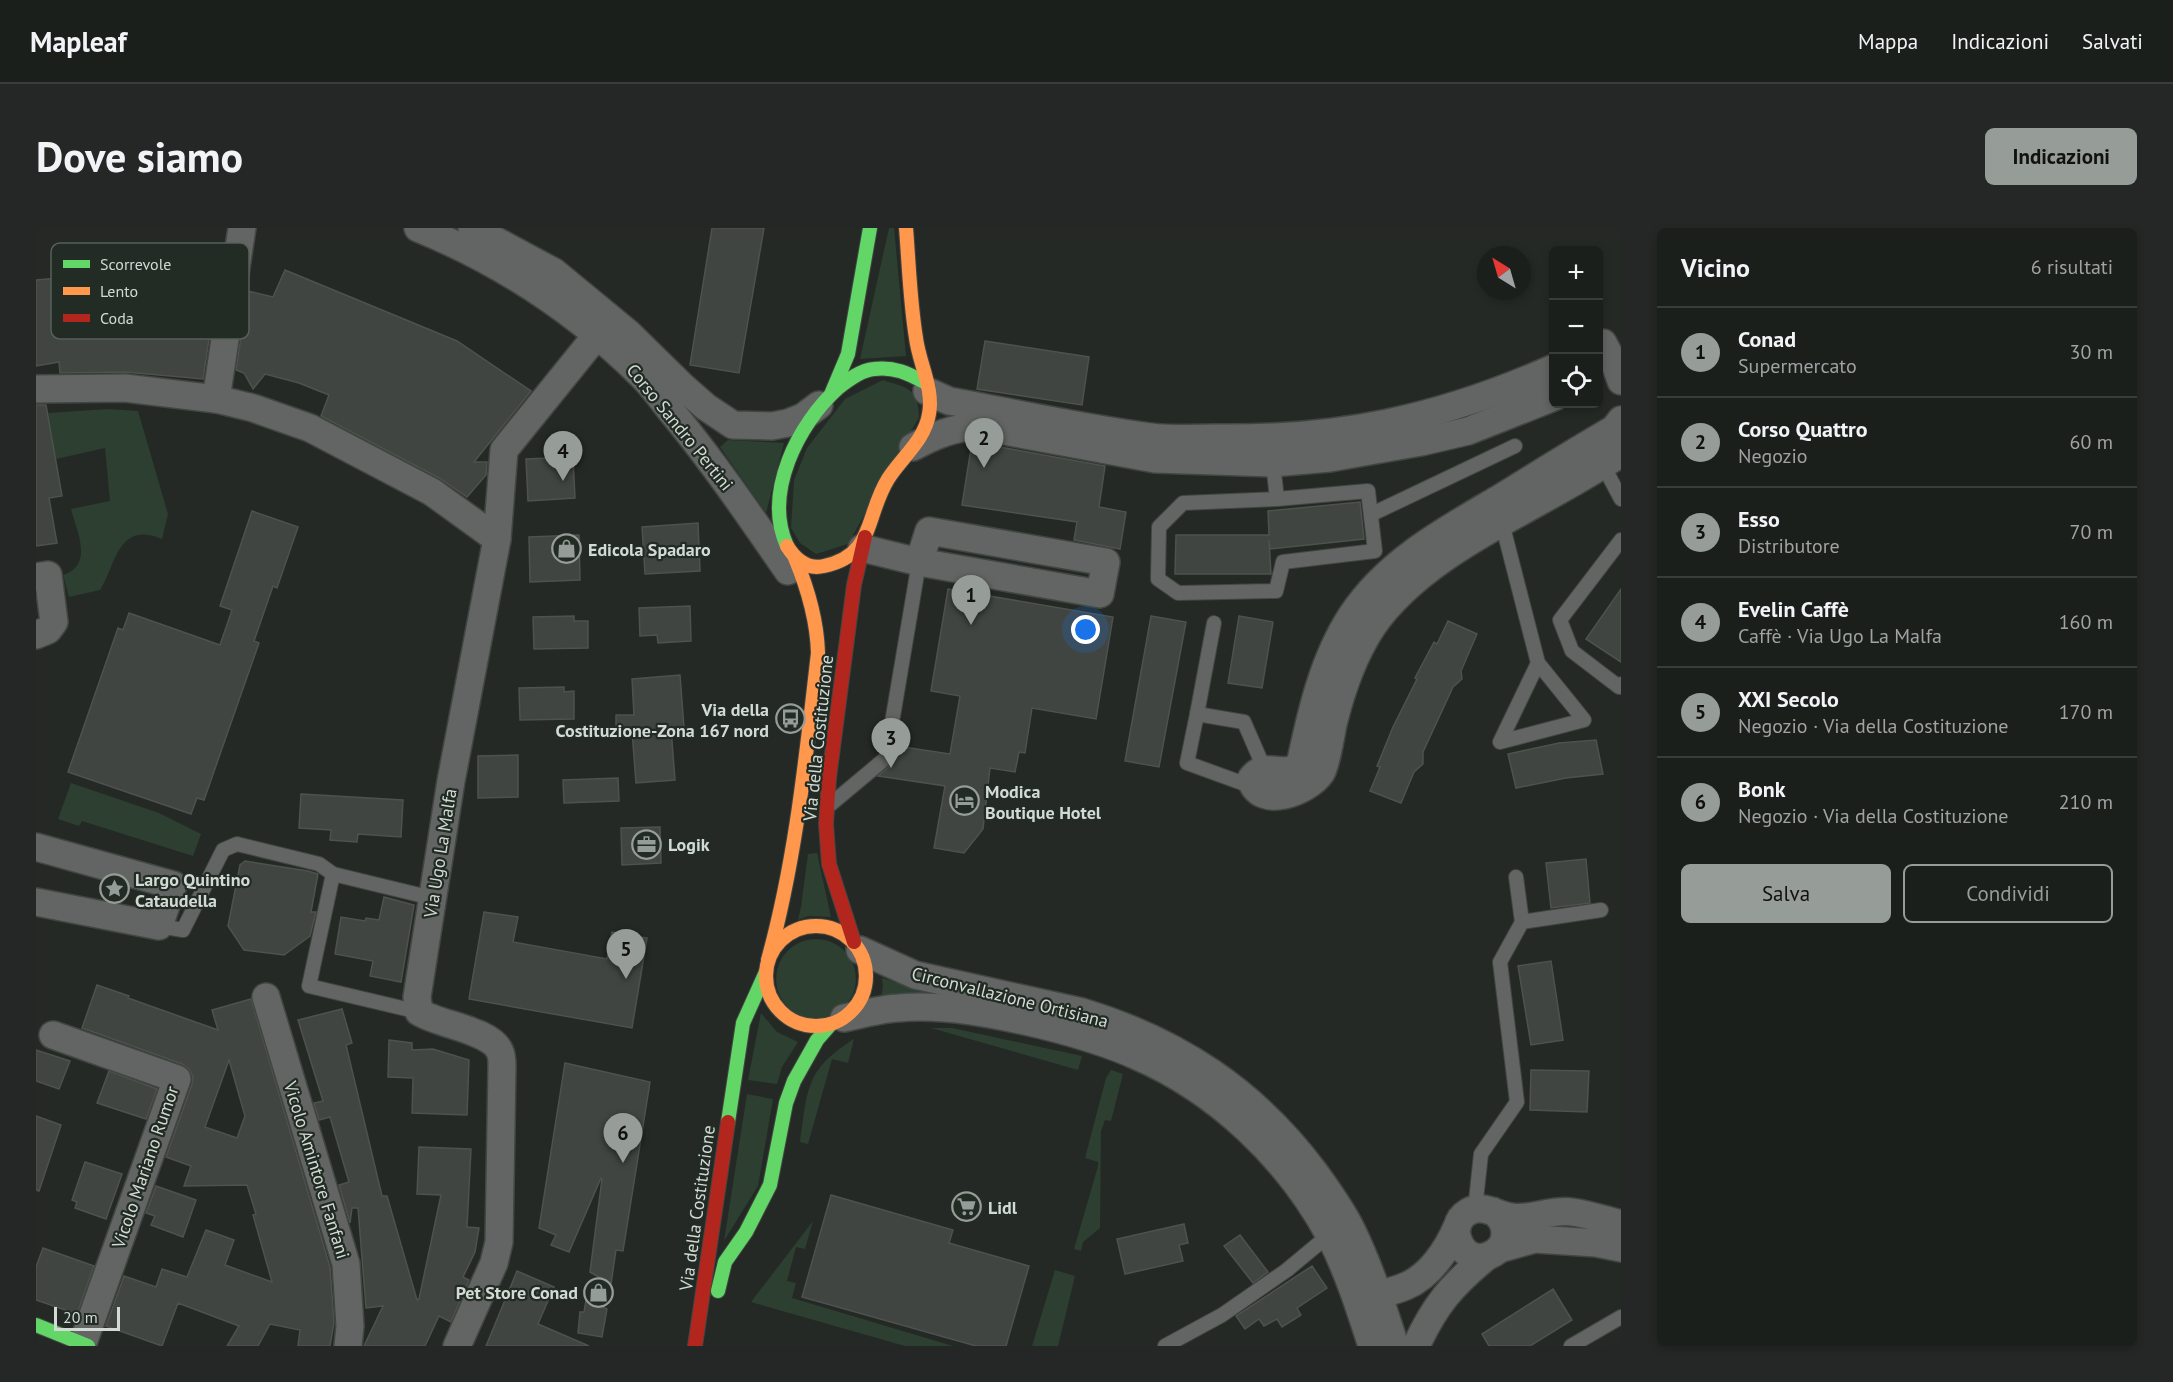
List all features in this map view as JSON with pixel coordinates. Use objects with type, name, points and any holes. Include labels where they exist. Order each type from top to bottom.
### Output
[{"type":"main road","points":[[826,399],[848,354],[870,228]]},
{"type":"main road","points":[[906,228],[916,339],[926,387]]},
{"type":"main road","points":[[826,399],[862,371],[879,367],[913,372],[926,387]]},
{"type":"main road","name":"Via della Costituzione","points":[[857,946],[829,864],[826,824],[854,585],[876,503],[899,461],[914,447],[925,428],[930,414],[926,387]]},
{"type":"main road","name":"Via della Costituzione","points":[[696,1346],[743,1023],[767,966],[784,902],[818,653],[818,627],[814,610],[779,519],[779,496],[786,466],[800,438],[826,399]]},
{"type":"main road","points":[[791,554],[809,567],[826,567],[854,554],[864,543]]},
{"type":"main road","points":[[819,925],[843,933],[857,946],[866,970],[864,992],[853,1010],[838,1021],[807,1025],[784,1015],[776,1006],[770,996],[767,966],[774,948],[782,938],[806,926],[819,925]]},
{"type":"main road","name":"Via della Costituzione","points":[[706,1346],[725,1262],[746,1232],[770,1185],[786,1103],[794,1081],[810,1050],[838,1021]]},
{"type":"main road","points":[[36,1325],[74,1343]]},
{"type":"street","points":[[240,243],[242,228]]},
{"type":"street","name":"Corso Sandro Pertini","points":[[418,228],[446,239],[539,290],[597,335],[642,376],[698,443],[814,610]]},
{"type":"street","name":"Corso Sandro Pertini","points":[[472,228],[554,272],[628,333],[706,407],[733,425]]},
{"type":"street","name":"Via Ugo La Malfa","points":[[419,1012],[417,997],[451,782],[497,538],[504,450],[597,335]]},
{"type":"street","points":[[216,399],[225,339]]},
{"type":"street","points":[[1608,340],[1613,375]]},
{"type":"street","points":[[914,447],[937,434],[957,428],[977,426],[1155,459],[1273,451],[1416,418],[1507,389],[1549,370]]},
{"type":"street","points":[[926,387],[949,401],[1152,437],[1330,458],[1468,431],[1549,399]]},
{"type":"street","points":[[36,389],[125,388],[216,399],[254,408],[310,429],[432,492],[497,538]]},
{"type":"street","points":[[698,443],[733,425],[772,426],[788,423],[803,417],[826,399]]},
{"type":"street","points":[[1406,574],[1429,541],[1614,429],[1621,420]]},
{"type":"street","points":[[1259,778],[1286,772],[1301,778],[1300,765],[1317,693],[1339,640],[1352,615],[1366,597],[1406,574],[1442,560],[1612,459]]},
{"type":"street","points":[[759,529],[791,554]]},
{"type":"street","points":[[864,543],[919,562],[1100,594],[1106,562],[929,531],[919,562]]},
{"type":"street","points":[[36,577],[48,574],[54,622],[48,630],[36,635]]},
{"type":"street","points":[[36,847],[173,885],[159,926],[36,902]]},
{"type":"street","name":"Circonvallazione Ortisiana","points":[[857,946],[915,975],[1104,1031]]},
{"type":"street","name":"Vicolo Amintore Fanfani","points":[[266,997],[346,1264],[350,1326],[348,1346]]},
{"type":"street","name":"Circonvallazione Ortisiana","points":[[838,1021],[898,1008],[957,1009],[1104,1031],[1147,1035],[1210,1070],[1261,1111],[1287,1154],[1306,1199],[1395,1346]]},
{"type":"street","points":[[419,1012],[429,1019],[486,1037],[500,1050],[502,1066],[500,1242],[494,1263],[457,1346]]},
{"type":"street","name":"Vicolo Mariano Rumor","points":[[53,1035],[177,1079],[74,1343]]},
{"type":"street","name":"Circonvallazione Ortisiana","points":[[1287,1154],[1328,1190],[1351,1229],[1368,1298],[1372,1346]]},
{"type":"street","points":[[1475,1216],[1532,1218],[1552,1212],[1571,1212],[1621,1224]]},
{"type":"street","points":[[1368,1298],[1406,1287],[1417,1280],[1475,1216],[1499,1215],[1505,1229],[1504,1243],[1461,1277],[1440,1301],[1416,1346]]},
{"type":"street","points":[[1475,1216],[1457,1239],[1463,1250],[1474,1257],[1534,1239],[1621,1248]]},
{"type":"lane","points":[[1371,514],[1515,446]]},
{"type":"lane","points":[[1273,451],[1277,499]]},
{"type":"lane","points":[[1612,459],[1621,499]]},
{"type":"lane","points":[[1368,491],[1375,551],[1283,562],[1276,591],[1178,593],[1158,579],[1159,527],[1183,502],[1277,499],[1368,491]]},
{"type":"lane","points":[[1502,523],[1538,663],[1584,720],[1500,742],[1538,663]]},
{"type":"lane","points":[[1621,540],[1560,620],[1572,651],[1619,687],[1621,684]]},
{"type":"lane","points":[[827,807],[886,758],[919,562]]},
{"type":"lane","points":[[1197,714],[1244,722],[1259,778],[1187,763],[1214,623]]},
{"type":"lane","points":[[159,926],[183,930],[223,850],[237,844],[319,864],[333,874],[432,898]]},
{"type":"lane","points":[[333,874],[309,986],[419,1012]]},
{"type":"lane","points":[[1475,1216],[1481,1154],[1517,1102],[1500,962],[1522,922],[1516,877]]},
{"type":"lane","points":[[173,885],[199,899]]},
{"type":"lane","points":[[1522,922],[1601,910]]},
{"type":"lane","points":[[1165,1346],[1222,1315],[1287,1270],[1329,1235]]},
{"type":"lane","points":[[1571,1346],[1621,1317]]},
{"type":"green space","points":[[889,228],[894,228],[906,356],[860,359]]},
{"type":"green space","points":[[883,380],[910,390],[916,400],[919,417],[848,544],[816,554],[800,543],[791,528],[794,480],[807,448],[845,399]]},
{"type":"green space","points":[[108,409],[138,411],[168,514],[162,539],[147,535],[127,540],[120,548],[100,590],[69,597],[63,575],[78,564],[81,556],[79,537],[71,509],[110,501],[105,448],[56,459],[48,413]]},
{"type":"green space","points":[[728,440],[784,443],[766,513],[720,447]]},
{"type":"green space","points":[[71,783],[159,813],[201,834],[193,856],[82,821],[79,826],[58,819]]},
{"type":"green space","points":[[817,853],[831,917],[808,916],[798,920],[808,854]]},
{"type":"green space","points":[[816,939],[831,942],[844,951],[853,964],[856,979],[853,994],[844,1007],[831,1016],[816,1019],[801,1016],[788,1007],[779,994],[776,979],[779,964],[788,951],[801,942]]},
{"type":"green space","points":[[882,978],[926,993],[881,998]]},
{"type":"green space","points":[[761,1013],[777,1032],[798,1042],[782,1067],[777,1084],[748,1080]]},
{"type":"green space","points":[[931,1028],[952,1028],[1082,1056],[1078,1070]]},
{"type":"green space","points":[[854,1039],[848,1063],[832,1059],[808,1144],[800,1142],[808,1094],[817,1071],[838,1050]]},
{"type":"green space","points":[[1111,1070],[1123,1074],[1111,1121],[1105,1120],[1101,1131],[1100,1228],[1083,1242],[1081,1251],[1074,1249],[1098,1166],[1098,1162],[1085,1158],[1106,1078]]},
{"type":"green space","points":[[747,1094],[773,1099],[758,1186],[724,1241]]},
{"type":"green space","points":[[813,1221],[805,1249],[796,1247],[787,1281],[796,1283],[792,1298],[953,1346],[905,1346],[751,1302]]},
{"type":"green space","points":[[1055,1270],[1075,1276],[1058,1346],[1032,1346]]},
{"type":"building","points":[[712,228],[764,228],[739,373],[690,365]]},
{"type":"building","points":[[285,270],[457,341],[531,391],[474,462],[487,462],[486,475],[467,497],[439,478],[321,416],[329,395],[299,383],[265,374],[253,389],[244,373],[236,370],[241,339],[249,339],[249,291],[273,297]]},
{"type":"building","points":[[51,279],[51,339],[209,339],[203,379],[125,372],[60,373],[59,362],[36,366],[36,280]]},
{"type":"building","points":[[985,341],[1089,357],[1082,405],[977,389]]},
{"type":"building","points":[[36,405],[46,405],[62,496],[49,498],[57,543],[36,546]]},
{"type":"building","points":[[972,442],[1105,466],[1099,507],[1126,512],[1120,549],[1074,540],[1077,522],[962,505]]},
{"type":"building","points":[[573,457],[575,498],[528,501],[526,459]]},
{"type":"building","points":[[1360,502],[1364,539],[1270,549],[1269,540],[1271,574],[1175,574],[1176,535],[1269,535],[1268,511]]},
{"type":"building","points":[[252,511],[298,527],[277,588],[273,586],[254,641],[259,643],[204,800],[197,798],[191,814],[68,772],[118,628],[123,630],[129,613],[220,645],[232,610],[220,606]]},
{"type":"building","points":[[698,523],[700,571],[645,574],[642,527]]},
{"type":"building","points":[[579,535],[580,580],[530,582],[529,537]]},
{"type":"building","points":[[948,589],[1113,617],[1096,719],[1032,708],[1025,753],[1019,752],[1015,772],[990,768],[983,829],[964,853],[934,848],[945,786],[878,776],[892,764],[897,746],[950,754],[960,696],[931,691]]},
{"type":"building","points":[[1621,589],[1621,662],[1586,639]]},
{"type":"building","points":[[690,606],[691,641],[658,643],[657,635],[640,636],[639,608]]},
{"type":"building","points":[[574,616],[574,621],[588,621],[588,648],[534,649],[533,617]]},
{"type":"building","points":[[1151,616],[1186,622],[1159,767],[1125,761]]},
{"type":"building","points":[[1239,616],[1273,622],[1262,688],[1228,683]]},
{"type":"building","points":[[1448,621],[1477,634],[1461,671],[1462,679],[1453,687],[1423,752],[1423,764],[1414,772],[1401,803],[1370,791],[1380,767],[1377,766],[1417,679],[1415,678],[1434,642],[1437,644]]},
{"type":"building","points":[[680,675],[684,728],[671,728],[675,780],[636,783],[632,731],[616,732],[616,715],[634,715],[632,679]]},
{"type":"building","points":[[564,687],[564,692],[574,691],[574,719],[520,720],[519,688]]},
{"type":"building","points":[[1596,740],[1603,774],[1566,778],[1516,788],[1508,754],[1559,743]]},
{"type":"building","points":[[518,755],[518,797],[478,798],[478,756]]},
{"type":"building","points":[[618,778],[619,801],[564,803],[563,780]]},
{"type":"building","points":[[301,794],[403,800],[401,837],[358,834],[357,842],[330,840],[331,830],[299,828]]},
{"type":"building","points":[[660,827],[661,863],[622,865],[621,828]]},
{"type":"building","points":[[1586,859],[1590,903],[1551,908],[1546,863]]},
{"type":"building","points":[[245,861],[318,874],[311,912],[316,912],[310,936],[284,955],[244,950],[228,926],[240,865]]},
{"type":"building","points":[[384,897],[414,905],[401,982],[370,976],[373,961],[335,954],[341,917],[365,921],[366,918],[379,920]]},
{"type":"building","points":[[484,912],[518,917],[513,942],[607,959],[612,932],[647,938],[632,1028],[469,999]]},
{"type":"building","points":[[1551,961],[1563,1040],[1531,1045],[1518,966]]},
{"type":"building","points":[[97,985],[218,1030],[212,1010],[251,999],[330,1267],[334,1323],[330,1346],[298,1346],[300,1330],[270,1324],[258,1346],[227,1346],[239,1326],[178,1303],[162,1346],[106,1326],[124,1276],[156,1287],[162,1269],[187,1277],[206,1230],[234,1240],[225,1265],[272,1282],[247,1185],[184,1186],[191,1166],[166,1157],[192,1084],[193,1077],[189,1069],[182,1064],[82,1028]],"holes":[[[229,1060],[245,1116],[237,1138],[205,1127]]]},
{"type":"building","points":[[342,1009],[352,1043],[346,1045],[382,1196],[387,1196],[417,1300],[441,1195],[417,1194],[419,1147],[471,1149],[467,1227],[479,1228],[475,1252],[463,1277],[469,1280],[451,1322],[439,1316],[425,1346],[364,1346],[383,1306],[366,1308],[358,1208],[352,1208],[350,1223],[339,1185],[349,1182],[330,1117],[319,1120],[314,1103],[323,1101],[298,1020]]},
{"type":"building","points":[[389,1040],[412,1043],[412,1050],[433,1049],[469,1060],[467,1115],[412,1113],[413,1078],[388,1077]]},
{"type":"building","points":[[36,1050],[70,1061],[59,1089],[36,1081]]},
{"type":"building","points":[[565,1063],[650,1082],[623,1251],[616,1250],[611,1284],[590,1272],[601,1178],[569,1252],[551,1245],[556,1235],[539,1228]]},
{"type":"building","points":[[1531,1070],[1589,1071],[1587,1112],[1530,1110]]},
{"type":"building","points":[[109,1071],[157,1089],[146,1119],[97,1103]]},
{"type":"building","points":[[36,1116],[61,1125],[39,1191],[36,1190]]},
{"type":"building","points":[[85,1162],[122,1174],[106,1219],[75,1208],[77,1202],[72,1200]]},
{"type":"building","points":[[156,1186],[196,1200],[183,1237],[151,1225],[155,1216],[146,1213]]},
{"type":"building","points":[[831,1195],[953,1230],[949,1243],[1029,1266],[1006,1346],[976,1346],[802,1297]]},
{"type":"building","points":[[1184,1224],[1188,1243],[1179,1245],[1183,1261],[1125,1274],[1117,1239]]},
{"type":"building","points":[[1240,1235],[1268,1272],[1253,1283],[1224,1246]]},
{"type":"building","points":[[43,1248],[94,1266],[77,1314],[36,1300],[36,1267]]},
{"type":"building","points":[[1312,1266],[1327,1288],[1297,1308],[1301,1315],[1282,1327],[1277,1319],[1264,1326],[1259,1319],[1245,1329],[1236,1316]]},
{"type":"building","points":[[517,1271],[554,1287],[538,1324],[589,1346],[486,1346]]},
{"type":"building","points":[[1553,1289],[1572,1320],[1530,1346],[1489,1346],[1482,1334]]},
{"type":"building","points":[[586,1300],[607,1309],[602,1337],[578,1333],[580,1312],[584,1312]]},
{"type":"traffic: fast","points":[[832,392],[848,354],[870,228]]},
{"type":"traffic: fast","points":[[787,546],[781,525],[779,504],[782,482],[788,461],[798,440],[823,403],[846,382],[869,370],[881,368],[895,370],[926,383]]},
{"type":"traffic: fast","points":[[728,1122],[743,1023],[766,972]]},
{"type":"traffic: fast","points":[[718,1291],[725,1262],[746,1232],[770,1185],[786,1103],[794,1081],[817,1040],[831,1024]]},
{"type":"traffic: fast","points":[[36,1325],[88,1346]]},
{"type":"traffic: slow","points":[[787,546],[798,559],[807,565],[818,567],[840,561],[852,553],[867,532],[888,479],[918,440],[927,423],[930,395],[914,324],[906,228]]},
{"type":"traffic: slow","points":[[768,960],[793,846],[818,653],[811,604],[795,558]]},
{"type":"traffic: slow","points":[[816,926],[835,930],[852,940],[862,957],[866,976],[862,995],[852,1012],[835,1022],[816,1026],[797,1022],[780,1012],[770,995],[766,976],[770,957],[780,940],[797,930],[816,926]]},
{"type":"traffic: jam","points":[[854,942],[829,864],[826,824],[829,778],[854,585],[865,537]]},
{"type":"traffic: jam","points":[[695,1346],[728,1122]]},
{"type":"place","name":"Corso Quattro","points":[[984,468]]},
{"type":"place","name":"Evelin Caffè","points":[[563,481]]},
{"type":"place","name":"Edicola Spadaro","points":[[567,549]]},
{"type":"place","name":"Conad","points":[[971,625]]},
{"type":"place","name":"Via della Costituzione-Zona 167 nord","points":[[790,719]]},
{"type":"place","name":"Esso","points":[[891,768]]},
{"type":"place","name":"Modica Boutique Hotel","points":[[964,801]]},
{"type":"place","name":"Logik","points":[[647,844]]},
{"type":"place","name":"Largo Quintino Cataudella","points":[[114,889]]},
{"type":"place","name":"XXI Secolo","points":[[626,979]]},
{"type":"place","name":"Bonk","points":[[623,1163]]},
{"type":"place","name":"Lidl","points":[[967,1207]]},
{"type":"place","name":"Pet Store Conad","points":[[599,1292]]}]
